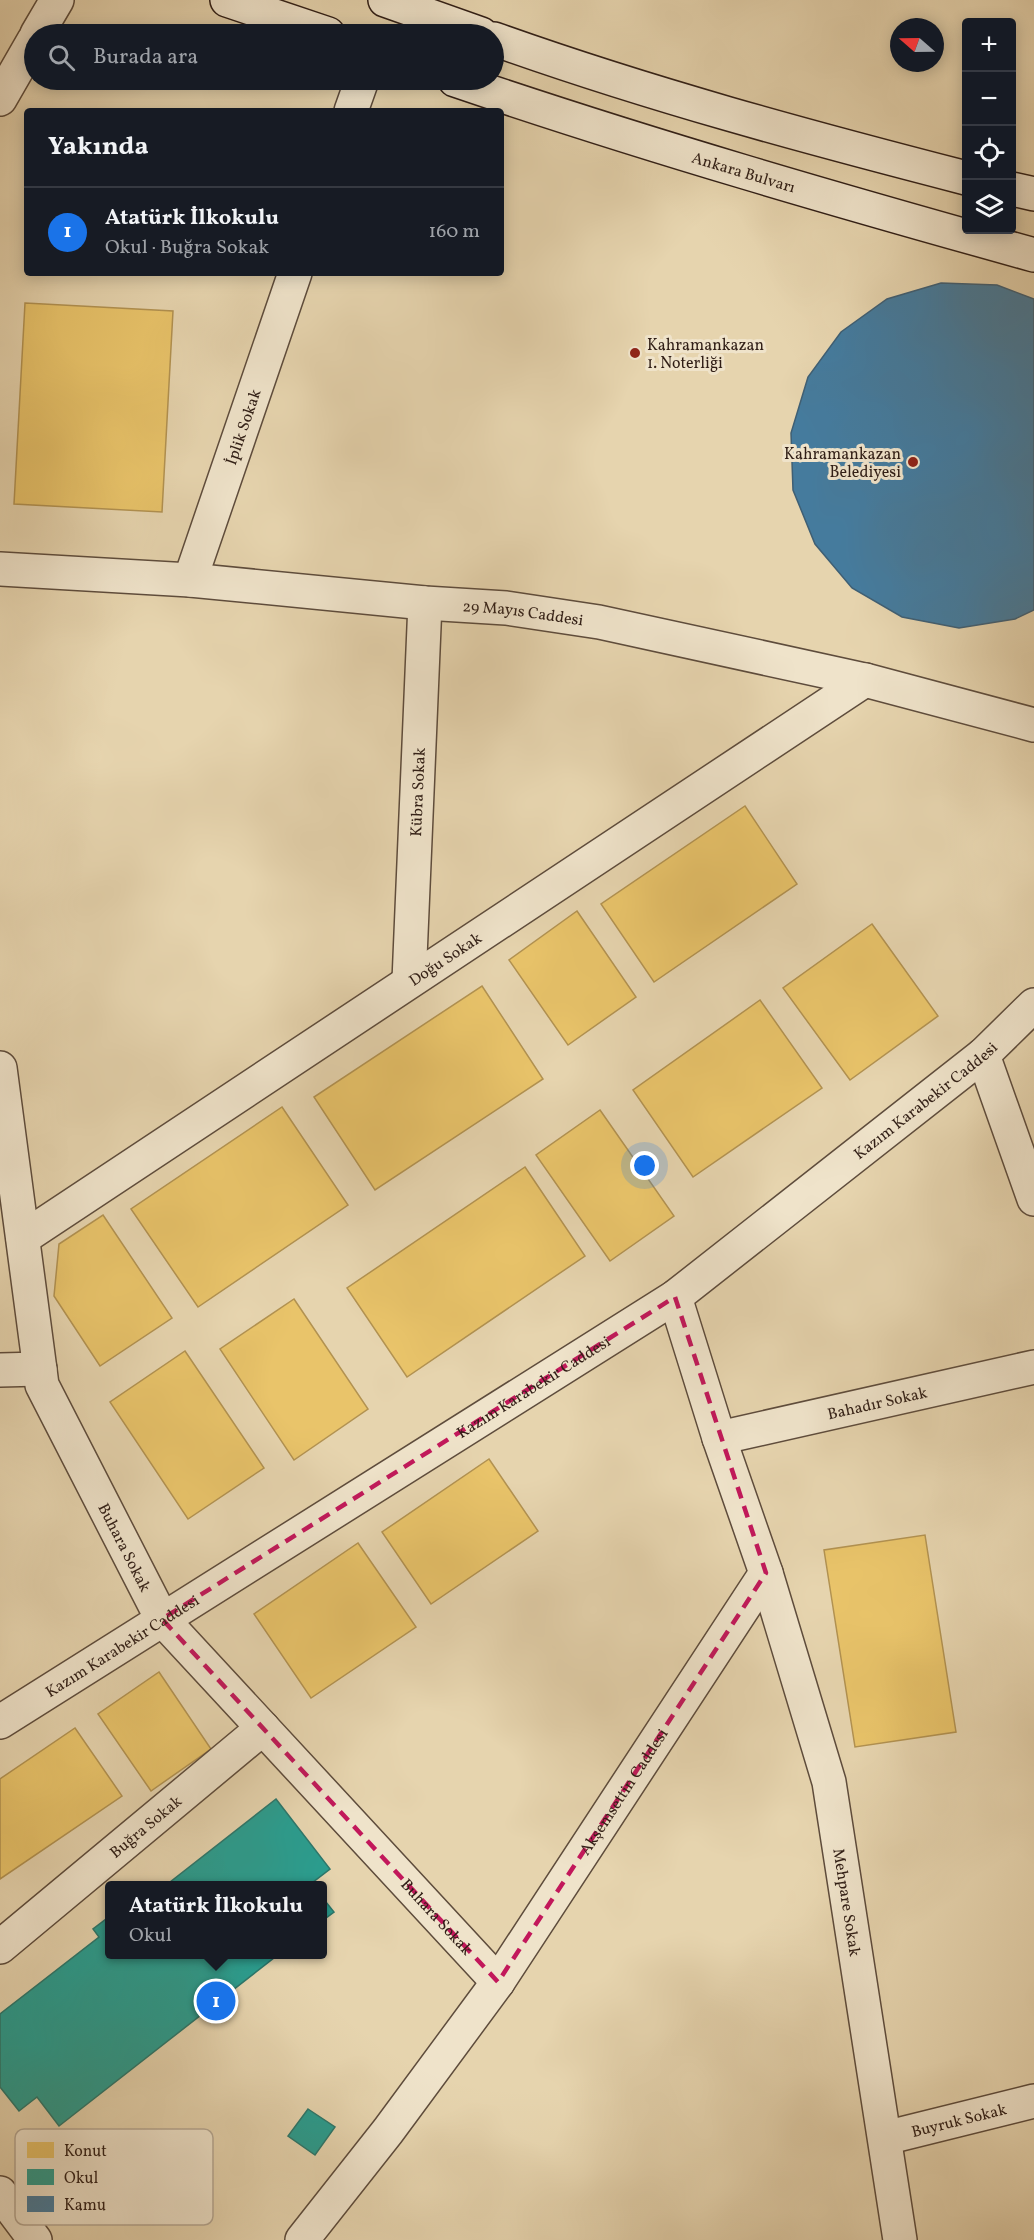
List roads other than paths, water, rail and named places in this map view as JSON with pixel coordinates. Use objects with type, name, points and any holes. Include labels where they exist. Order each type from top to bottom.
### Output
[{"type":"street","points":[[44,24],[57,0]]},
{"type":"street","points":[[227,0],[298,24]]},
{"type":"street","points":[[385,0],[452,24]]},
{"type":"street","points":[[504,43],[564,64],[685,101],[962,177]]},
{"type":"street","points":[[0,99],[24,57]]},
{"type":"street","points":[[352,108],[358,90]]},
{"type":"street","name":"Ankara Bulvarı","points":[[485,90],[644,143],[1034,255]]},
{"type":"street","points":[[1016,190],[1034,194]]},
{"type":"street","name":"İplik Sokak","points":[[190,580],[295,276]]},
{"type":"street","name":"29 Mayıs Caddesi","points":[[0,569],[190,580],[425,603],[506,608],[599,622],[865,680],[1034,725]]},
{"type":"street","name":"Kübra Sokak","points":[[409,981],[425,603]]},
{"type":"street","name":"Doğu Sokak","points":[[22,1238],[865,680]]},
{"type":"street","name":"Kazım Karabekir Caddesi","points":[[0,1722],[675,1297],[983,1055],[1034,1005]]},
{"type":"street","points":[[983,1055],[1034,1199]]},
{"type":"street","name":"Buhara Sokak","points":[[0,1068],[42,1385],[162,1619],[498,1982]]},
{"type":"street","points":[[675,1297],[719,1438],[766,1573]]},
{"type":"street","name":"Bahadır Sokak","points":[[719,1438],[1034,1367]]},
{"type":"street","points":[[0,1370],[39,1369]]},
{"type":"street","name":"Akşemsettin Caddesi","points":[[302,2240],[388,2131],[498,1982],[766,1573]]},
{"type":"street","name":"Mehpare Sokak","points":[[766,1573],[829,1782],[900,2240]]},
{"type":"street","name":"Buğra Sokak","points":[[0,1947],[263,1728]]},
{"type":"street","name":"Buyruk Sokak","points":[[885,2138],[1034,2101]]},
{"type":"street","points":[[0,2193],[15,2213]]},
{"type":"street","points":[[24,2225],[35,2240]]},
{"type":"place","name":"Kahramankazan 1. Noterliği","points":[[635,353]]},
{"type":"place","name":"Kahramankazan Belediyesi","points":[[913,462]]},
{"type":"place","name":"Atatürk İlkokulu","points":[[216,2001]]}]
